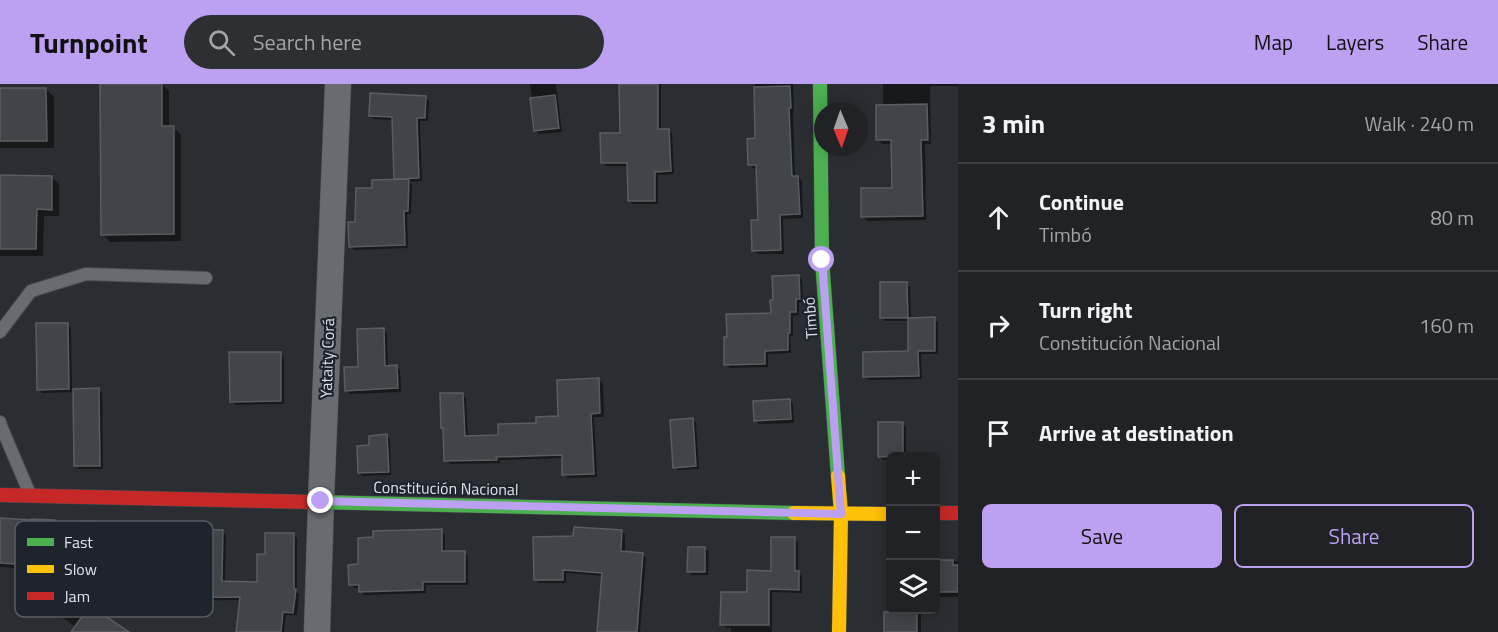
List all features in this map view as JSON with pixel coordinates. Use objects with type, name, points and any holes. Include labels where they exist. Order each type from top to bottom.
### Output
[{"type":"street","name":"Yataity Corá","points":[[317,632],[338,84]]},
{"type":"street","name":"Timbó","points":[[820,84],[822,260],[841,514],[839,632]]},
{"type":"street","name":"Constitución Nacional","points":[[0,495],[886,514]]},
{"type":"street","points":[[940,513],[958,513]]},
{"type":"lane","points":[[0,332],[31,291],[87,274],[206,278]]},
{"type":"lane","points":[[0,422],[31,496]]},
{"type":"building","points":[[100,84],[162,84],[162,126],[174,126],[174,234],[101,235]]},
{"type":"building","points":[[619,84],[658,84],[658,129],[669,129],[671,171],[655,172],[655,201],[628,201],[627,163],[601,163],[600,133],[620,133]]},
{"type":"building","points":[[790,86],[792,176],[798,176],[800,214],[780,215],[781,250],[752,251],[751,220],[758,220],[756,165],[748,165],[747,139],[755,138],[754,87]]},
{"type":"building","points":[[0,88],[46,88],[47,141],[0,141]]},
{"type":"building","points":[[370,93],[426,96],[425,118],[417,118],[419,178],[394,179],[392,117],[369,116]]},
{"type":"building","points":[[555,95],[559,128],[534,131],[530,98]]},
{"type":"building","points":[[927,104],[928,140],[921,140],[923,216],[861,217],[861,188],[892,188],[891,140],[876,140],[876,105]]},
{"type":"building","points":[[0,175],[52,176],[52,210],[37,209],[36,249],[0,249]]},
{"type":"building","points":[[409,179],[408,211],[404,211],[405,245],[349,247],[348,222],[355,222],[356,188],[372,188],[372,180]]},
{"type":"building","points":[[799,275],[800,299],[796,299],[796,312],[790,312],[788,350],[765,351],[765,364],[724,365],[724,337],[727,337],[726,314],[771,313],[772,276]]},
{"type":"building","points":[[880,282],[907,282],[908,318],[880,318]]},
{"type":"building","points":[[935,317],[935,351],[918,351],[919,376],[863,377],[863,352],[908,351],[908,318]]},
{"type":"building","points":[[36,323],[68,323],[69,389],[37,390]]},
{"type":"building","points":[[384,328],[385,366],[397,365],[398,388],[345,391],[344,367],[358,367],[357,329]]},
{"type":"building","points":[[229,352],[281,352],[281,401],[230,402]]},
{"type":"building","points":[[599,378],[600,413],[591,414],[594,474],[562,475],[562,455],[444,461],[440,393],[463,393],[465,436],[498,435],[498,424],[536,423],[536,417],[558,416],[557,380]]},
{"type":"building","points":[[99,388],[100,466],[74,466],[73,389]]},
{"type":"building","points":[[790,399],[791,419],[754,421],[753,401]]},
{"type":"building","points":[[693,418],[696,466],[673,468],[670,420]]},
{"type":"building","points":[[878,422],[903,422],[903,452],[886,452],[886,457],[878,457]]},
{"type":"building","points":[[387,434],[389,472],[358,473],[357,446],[369,445],[369,436]]},
{"type":"building","points":[[0,518],[55,520],[15,521],[15,564],[0,563]]},
{"type":"building","points":[[574,527],[622,530],[621,551],[643,553],[637,632],[597,632],[602,573],[563,570],[563,580],[534,580],[533,537],[573,536]]},
{"type":"building","points":[[442,529],[442,551],[465,551],[465,582],[423,582],[423,590],[359,592],[359,585],[349,585],[348,565],[358,564],[358,538],[373,537],[373,531]]},
{"type":"building","points":[[213,530],[223,530],[222,581],[257,582],[257,554],[265,554],[265,533],[294,533],[294,589],[296,589],[293,613],[283,612],[281,632],[236,632],[240,597],[213,597]]},
{"type":"building","points":[[771,537],[795,537],[795,571],[799,571],[799,590],[769,589],[769,625],[720,625],[721,592],[747,592],[747,570],[771,571]]},
{"type":"building","points":[[688,547],[705,547],[705,572],[687,572]]},
{"type":"building","points":[[940,560],[953,560],[953,565],[958,565],[958,592],[940,592]]},
{"type":"building","points":[[884,612],[886,614],[917,614],[917,632],[884,632]]},
{"type":"building","points":[[82,617],[107,617],[129,632],[71,632]]},
{"type":"traffic: fast","points":[[820,84],[822,260],[838,476]]},
{"type":"traffic: fast","points":[[315,502],[794,513]]},
{"type":"traffic: slow","points":[[838,476],[841,514],[839,632]]},
{"type":"traffic: slow","points":[[794,513],[886,514]]},
{"type":"traffic: jam","points":[[0,495],[315,502]]},
{"type":"traffic: jam","points":[[940,513],[958,513]]},
{"type":"route","points":[[321,501],[841,514],[822,260]]}]
